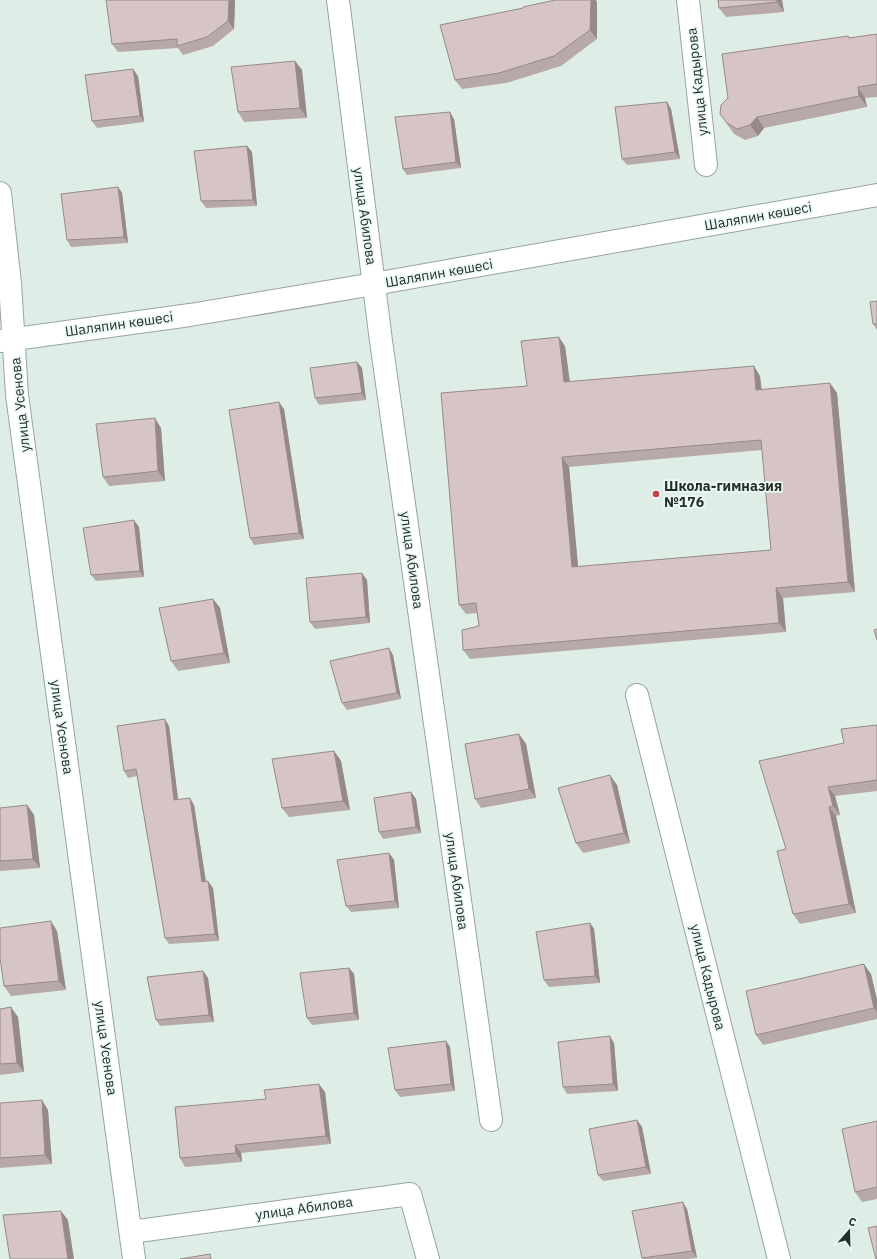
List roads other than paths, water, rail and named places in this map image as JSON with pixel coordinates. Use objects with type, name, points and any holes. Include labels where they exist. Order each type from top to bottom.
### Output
[{"type":"street","name":"улица Абилова","points":[[338,0],[364,219],[491,1120]]},
{"type":"street","name":"улица Кадырова","points":[[688,0],[706,165]]},
{"type":"street","name":"улица Усенова","points":[[0,193],[10,283],[7,340],[17,395],[134,1259]]},
{"type":"street","name":"Шаляпин көшесі","points":[[7,340],[190,314],[374,284],[877,195]]},
{"type":"street","name":"улица Кадырова","points":[[637,695],[779,1259]]},
{"type":"street","name":"улица Абилова","points":[[131,1232],[410,1194],[428,1259]]},
{"type":"place","name":"Школа-гимназия №176","points":[[656,494]]}]
